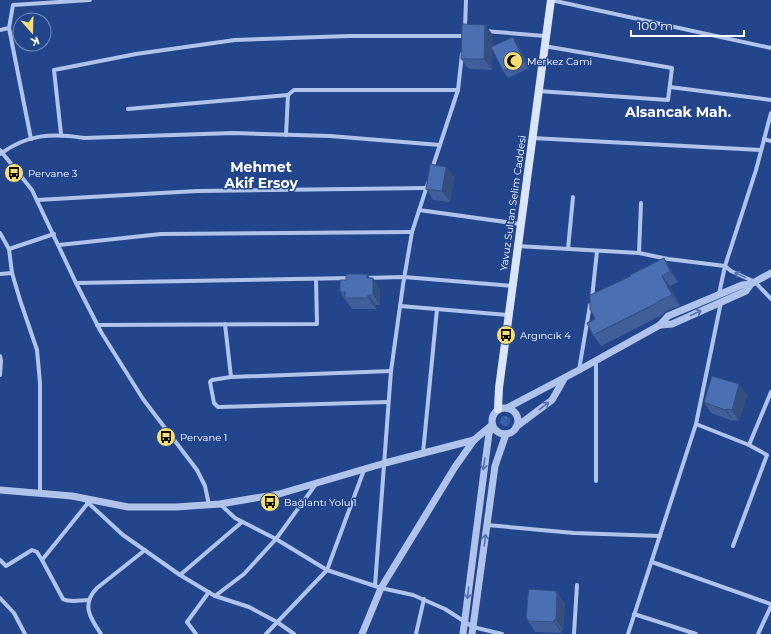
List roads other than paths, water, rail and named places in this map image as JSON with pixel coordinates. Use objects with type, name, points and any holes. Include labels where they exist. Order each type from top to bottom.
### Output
[{"type":"main road","name":"Yavuz Sultan Selim Caddesi","points":[[498,409],[499,388],[508,315],[551,0]]},
{"type":"street","points":[[31,139],[9,28],[13,6],[90,0]]},
{"type":"street","points":[[464,44],[466,0]]},
{"type":"street","points":[[551,0],[771,48]]},
{"type":"street","points":[[0,30],[9,28]]},
{"type":"street","points":[[465,29],[472,29]]},
{"type":"street","points":[[480,30],[545,36]]},
{"type":"street","points":[[61,134],[54,70],[136,54],[235,40],[349,36],[464,36]]},
{"type":"street","points":[[538,91],[668,100],[670,87],[672,68],[544,46]]},
{"type":"street","points":[[431,172],[458,90],[462,51]]},
{"type":"street","points":[[670,87],[771,100]]},
{"type":"street","points":[[128,109],[288,95],[294,90],[458,90]]},
{"type":"street","points":[[286,135],[288,95]]},
{"type":"street","points":[[718,294],[771,113]]},
{"type":"street","points":[[209,505],[205,486],[197,470],[140,394],[115,356],[97,325],[76,283],[32,190],[1,152],[31,139],[61,134],[84,138],[233,133],[330,136],[440,145]]},
{"type":"street","points":[[532,138],[621,144],[761,150]]},
{"type":"street","points":[[764,139],[771,141]]},
{"type":"street","points":[[378,587],[391,371],[412,232],[429,178]]},
{"type":"street","points":[[37,200],[197,191],[426,188]]},
{"type":"street","points":[[568,249],[573,197]]},
{"type":"street","points":[[639,253],[641,203]]},
{"type":"street","points":[[419,210],[520,224]]},
{"type":"street","points":[[59,245],[161,234],[412,232]]},
{"type":"street","points":[[0,233],[9,249],[12,272],[37,350],[40,383],[40,493]]},
{"type":"street","points":[[9,249],[54,234]]},
{"type":"street","points":[[517,246],[639,253],[668,259],[725,266],[753,283],[771,300]]},
{"type":"street","points":[[579,370],[592,298],[597,251]]},
{"type":"street","points":[[661,262],[668,259]]},
{"type":"street","points":[[0,274],[12,272]]},
{"type":"street","points":[[463,634],[484,464],[489,433],[492,426],[492,416],[498,409],[507,408],[565,378],[660,325],[668,316],[718,294],[742,285],[753,283],[771,273]]},
{"type":"street","points":[[76,283],[404,277],[512,286]]},
{"type":"street","points":[[97,325],[317,324],[316,278]]},
{"type":"street","points":[[660,325],[672,324],[746,291],[753,283]]},
{"type":"street","points":[[592,298],[598,294]]},
{"type":"street","points":[[628,634],[696,424],[721,302]]},
{"type":"street","points":[[400,306],[508,315]]},
{"type":"street","points":[[423,453],[437,309]]},
{"type":"street","points":[[225,324],[231,377]]},
{"type":"street","points":[[0,356],[0,375]]},
{"type":"street","points":[[596,361],[596,481]]},
{"type":"street","points":[[388,402],[218,408],[214,403],[210,382],[212,380],[231,377],[391,371]]},
{"type":"street","points":[[492,426],[500,433],[506,434],[513,431],[552,400],[565,378]]},
{"type":"street","points":[[749,446],[771,392]]},
{"type":"street","points":[[507,408],[513,411],[517,416],[518,421],[516,428]]},
{"type":"street","points":[[696,424],[749,446],[767,456],[733,546]]},
{"type":"street","points":[[362,634],[378,587],[474,440],[492,426]]},
{"type":"street","points":[[473,631],[495,466],[506,434]]},
{"type":"street","points":[[0,490],[40,493],[128,507],[176,507],[220,504],[260,498],[316,484],[385,463],[474,440]]},
{"type":"street","points":[[266,634],[327,570],[364,469]]},
{"type":"street","points":[[215,596],[244,574],[276,539],[316,484]]},
{"type":"street","points":[[86,501],[123,535],[180,575],[215,596],[248,607],[277,622],[294,634]]},
{"type":"street","points":[[42,560],[86,501]]},
{"type":"street","points":[[220,504],[235,518],[276,539],[327,570],[378,587],[402,592],[424,599],[445,609],[464,622],[473,631],[502,634]]},
{"type":"street","points":[[180,575],[242,522]]},
{"type":"street","points":[[487,525],[574,533],[660,536]]},
{"type":"street","points":[[0,560],[6,566],[32,550],[37,552],[63,598],[69,601],[89,600]]},
{"type":"street","points":[[101,634],[88,610],[90,596],[97,588],[144,550]]},
{"type":"street","points":[[652,562],[771,605],[758,634]]},
{"type":"street","points":[[574,634],[577,585]]},
{"type":"street","points":[[196,634],[187,622],[209,592]]},
{"type":"street","points":[[0,598],[14,613],[25,634]]},
{"type":"street","points":[[416,634],[424,599]]},
{"type":"street","points":[[634,614],[696,634]]},
{"type":"place","name":"Merkez Cami","points":[[513,61]]},
{"type":"place","name":"Pervane 3","points":[[14,173]]},
{"type":"place","name":"Argıncık 4","points":[[506,335]]},
{"type":"place","name":"Pervane 1","points":[[166,437]]},
{"type":"place","name":"Bağlantı Yolu 1","points":[[270,502]]},
{"type":"district","name":"Alsancak Mah.","points":[[678,112]]},
{"type":"district","name":"Mehmet Akif Ersoy","points":[[261,176]]}]
